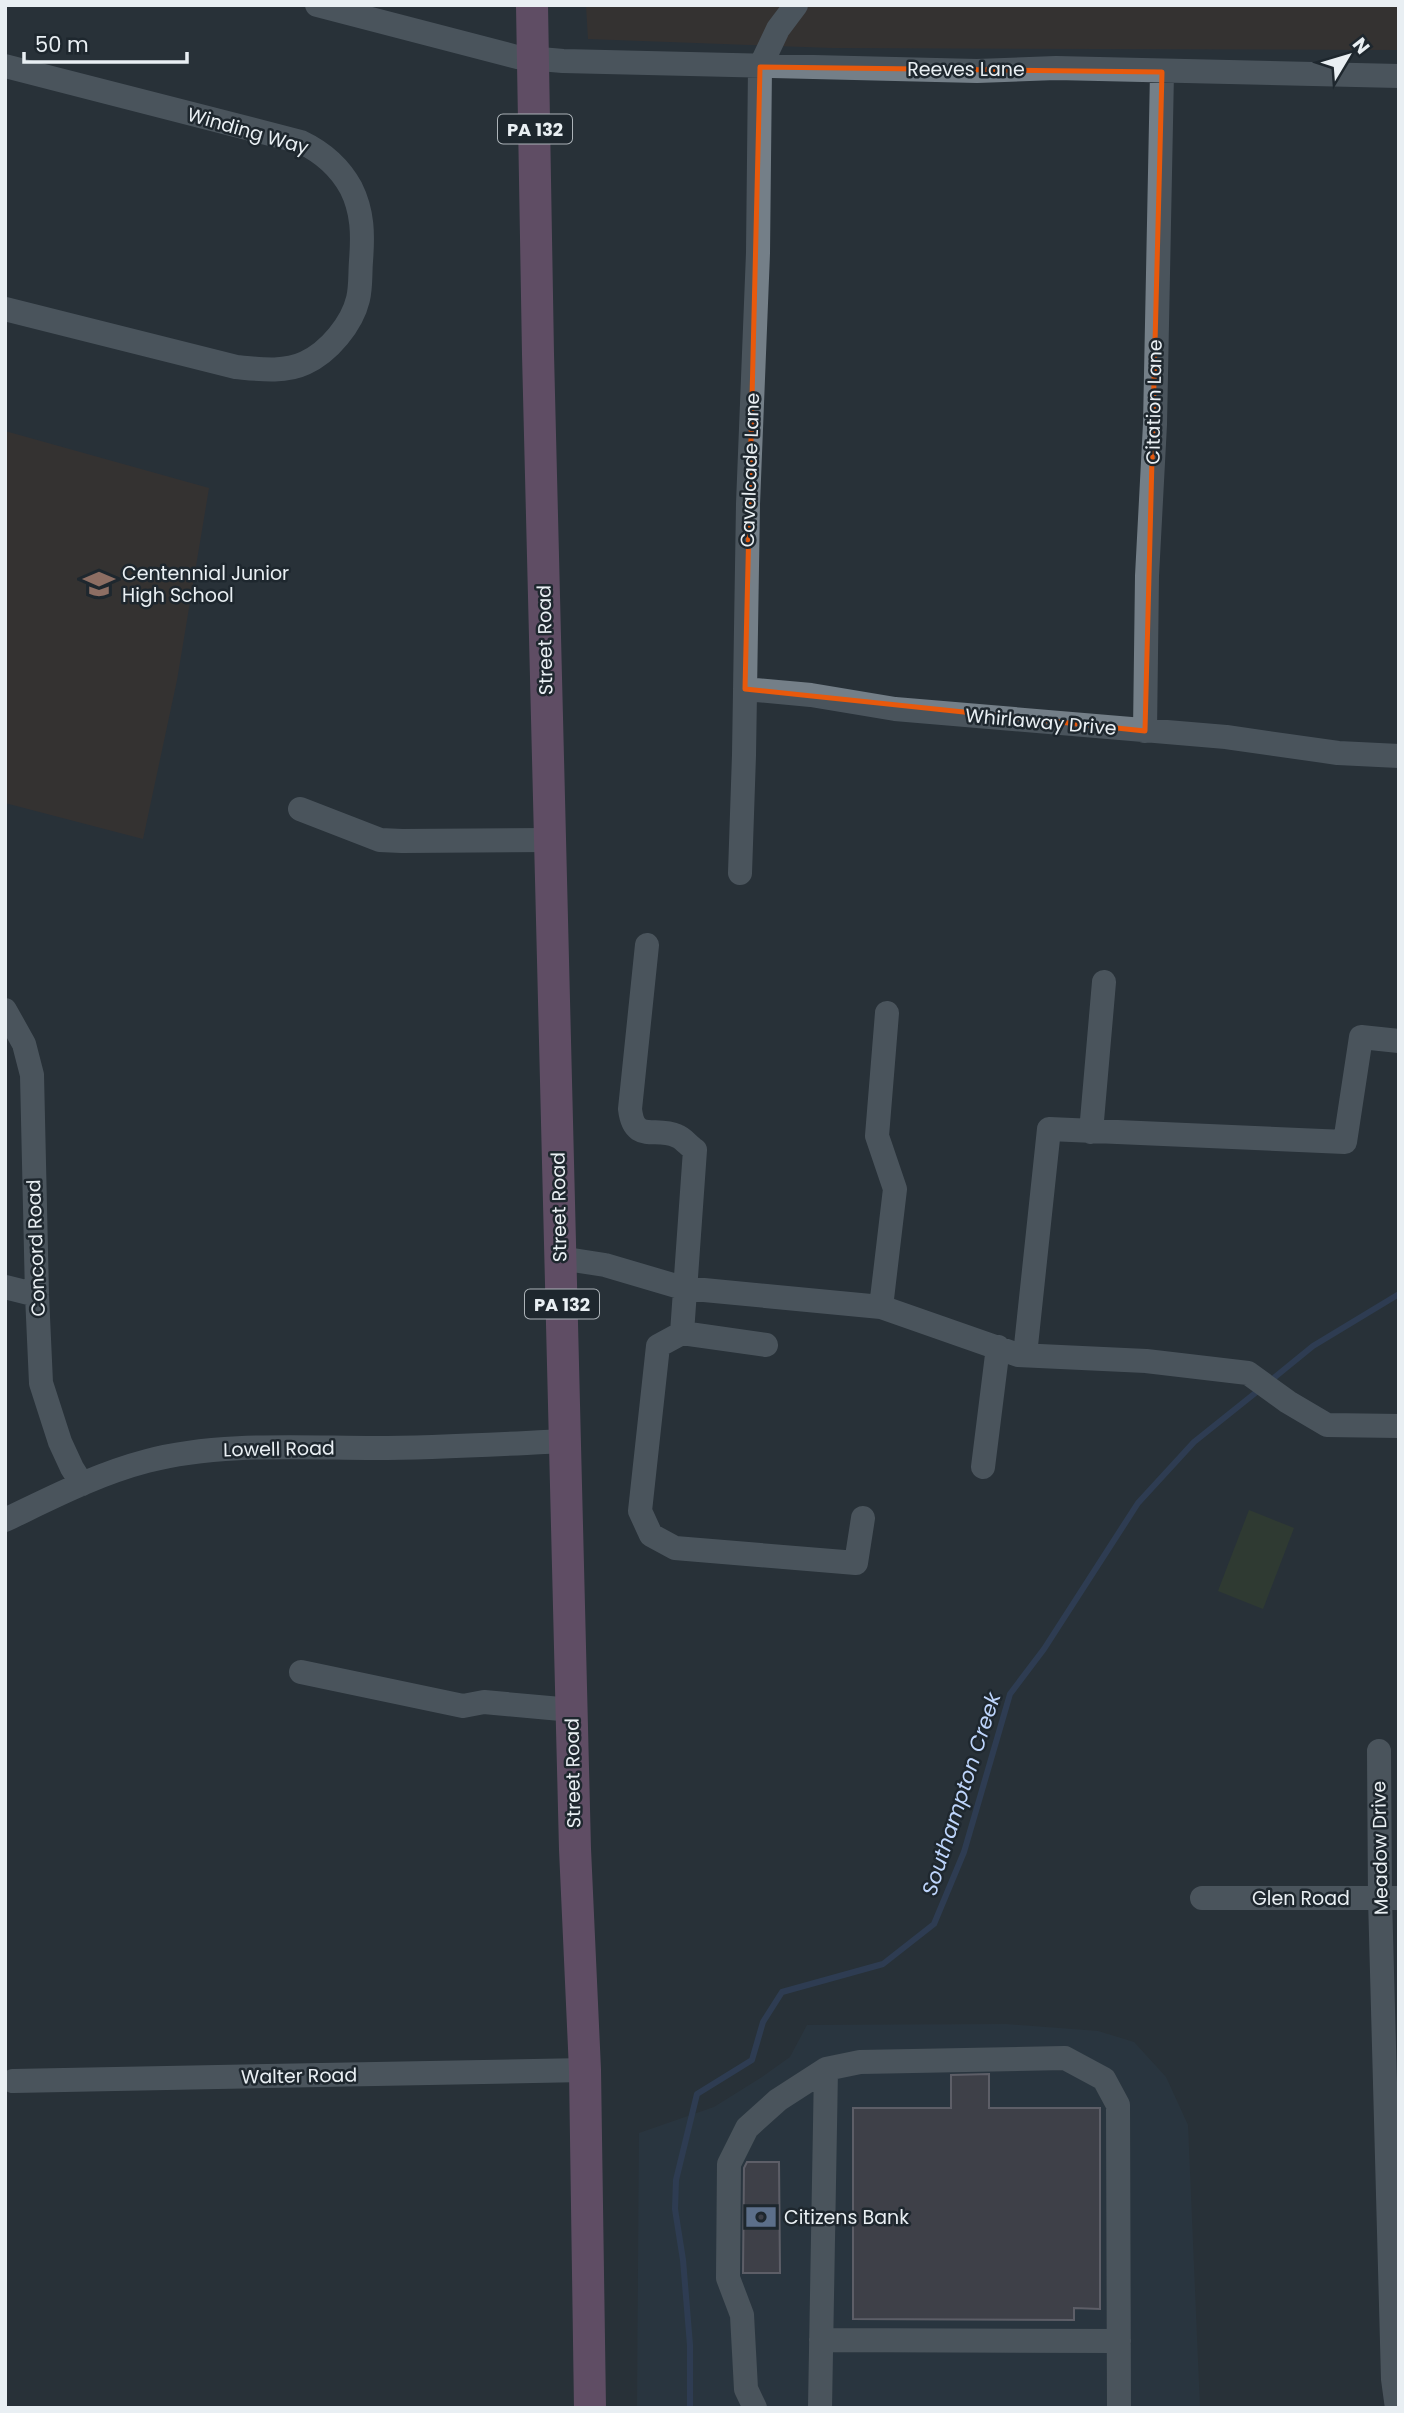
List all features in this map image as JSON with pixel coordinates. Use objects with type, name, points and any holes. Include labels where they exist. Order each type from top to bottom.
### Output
[{"type":"main road","name":"Street Road","points":[[532,5],[575,1849],[585,2070],[590,2408]]},
{"type":"street","name":"Reeves Lane","points":[[317,5],[533,59],[761,67],[977,71],[1056,68],[1399,76]]},
{"type":"street","points":[[761,67],[778,29],[796,5]]},
{"type":"street","name":"Winding Way","points":[[5,66],[300,142],[317,150],[335,164],[351,188],[361,216],[362,242],[358,298],[351,317],[341,334],[322,353],[292,367],[263,370],[236,367],[5,309]]},
{"type":"street","name":"Cavalcade Lane","points":[[740,873],[761,67]]},
{"type":"street","name":"Citation Lane","points":[[1145,731],[1162,72]]},
{"type":"street","name":"Whirlaway Drive","points":[[745,690],[811,695],[895,709],[1226,737],[1338,753],[1399,756]]},
{"type":"street","points":[[300,808],[380,840],[550,840]]},
{"type":"street","points":[[647,945],[630,1109],[631,1122],[642,1132],[677,1135],[695,1150],[683,1288],[682,1333]]},
{"type":"street","points":[[1091,1132],[1104,982]]},
{"type":"street","name":"Concord Road","points":[[5,1010],[24,1044],[32,1075],[41,1383],[60,1442],[82,1484]]},
{"type":"street","points":[[881,1307],[895,1189],[877,1136],[887,1013]]},
{"type":"street","points":[[1025,1355],[1049,1129],[1345,1142],[1361,1037],[1399,1041]]},
{"type":"street","points":[[560,1258],[606,1265],[683,1288],[881,1307],[1018,1355],[1146,1361],[1248,1373],[1288,1402],[1327,1425],[1399,1426]]},
{"type":"street","points":[[5,1287],[37,1295]]},
{"type":"street","points":[[766,1345],[682,1333],[658,1346],[640,1511],[651,1535],[675,1548],[856,1563],[863,1518]]},
{"type":"street","points":[[983,1467],[998,1347]]},
{"type":"street","name":"Lowell Road","points":[[5,1520],[82,1484],[149,1460],[205,1450],[409,1448],[566,1441]]},
{"type":"street","points":[[301,1672],[463,1706],[484,1702],[572,1710]]},
{"type":"street","name":"Meadow Drive","points":[[1379,1751],[1390,1898],[1393,2379],[1397,2408]]},
{"type":"street","name":"Glen Road","points":[[1202,1898],[1390,1898]]},
{"type":"street","points":[[755,2408],[746,2389],[742,2315],[727,2278],[729,2164],[747,2128],[778,2100],[826,2069],[860,2062],[1065,2058],[1104,2079],[1118,2105],[1119,2408]]},
{"type":"street","points":[[820,2408],[826,2069]]},
{"type":"street","name":"Walter Road","points":[[13,2081],[585,2070]]},
{"type":"street","points":[[821,2340],[1119,2341]]},
{"type":"highlighted area","points":[[760,67],[1162,72],[1145,731],[745,689]]},
{"type":"shaded area","points":[[586,5],[1399,5],[1399,50],[832,48],[588,39]]},
{"type":"shaded area","name":"Centennial Junior High School","points":[[5,431],[209,488],[177,680],[143,839],[5,803]]},
{"type":"shaded area","points":[[1006,2024],[1098,2031],[1134,2042],[1166,2077],[1188,2125],[1200,2408],[637,2408],[639,2133],[714,2107],[762,2077],[790,2057],[807,2025]]},
{"type":"green space","points":[[1249,1510],[1294,1528],[1263,1609],[1218,1591]]},
{"type":"building","points":[[989,2074],[989,2108],[1100,2108],[1100,2309],[1074,2308],[1074,2320],[853,2319],[853,2108],[951,2108],[951,2075]]},
{"type":"building","name":"Citizens Bank","points":[[747,2162],[779,2162],[780,2273],[743,2273],[744,2168]]},
{"type":"waterway","name":"Southampton Creek","points":[[1270,1381],[1313,1346],[1399,1294]]},
{"type":"waterway","name":"Southampton Creek","points":[[690,2408],[690,2345],[683,2260],[675,2209],[676,2180],[697,2094],[752,2060],[763,2022],[782,1992],[883,1964],[934,1924],[964,1852],[1010,1694],[1044,1649],[1138,1503],[1194,1442],[1259,1390]]},
{"type":"place","name":"Centennial Junior High School","points":[[99,584]]},
{"type":"place","name":"Citizens Bank","points":[[761,2217]]}]
